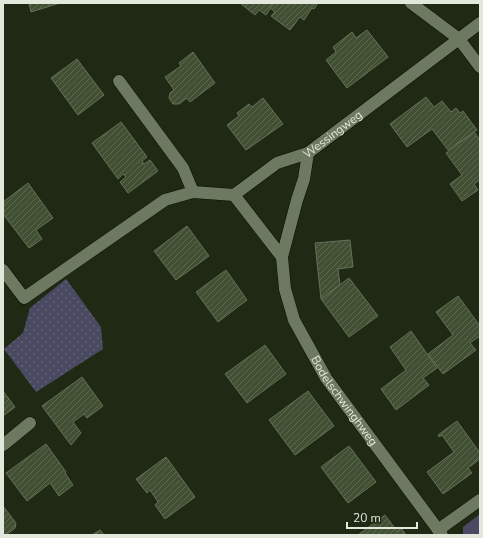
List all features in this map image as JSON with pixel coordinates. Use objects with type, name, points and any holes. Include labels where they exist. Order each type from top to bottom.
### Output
[{"type":"street","points":[[410,3],[459,39],[480,67]]},
{"type":"street","name":"Wessingweg","points":[[234,195],[277,163],[308,153],[480,23]]},
{"type":"street","points":[[119,81],[183,168],[193,192]]},
{"type":"street","name":"Bodelschwinghweg","points":[[308,153],[304,179],[282,257],[284,289],[294,320],[326,378],[440,532],[480,500]]},
{"type":"street","points":[[3,270],[24,298],[164,200],[193,192],[234,195],[282,257]]},
{"type":"street","points":[[3,445],[30,423]]},
{"type":"green space","points":[[66,279],[101,327],[103,349],[36,392],[4,349],[23,333],[30,308]]},
{"type":"green space","points":[[480,514],[480,535],[463,535],[463,527]]},
{"type":"building","points":[[29,3],[60,3],[31,12]]},
{"type":"building","points":[[240,3],[274,3],[266,15],[259,10],[255,15]]},
{"type":"building","points":[[274,3],[318,3],[314,9],[312,8],[304,20],[300,17],[290,30],[271,16],[275,12],[270,8]]},
{"type":"building","points":[[367,30],[388,57],[347,88],[326,60],[336,52],[333,47],[352,32],[356,38]]},
{"type":"building","points":[[193,52],[215,83],[190,102],[187,98],[179,104],[173,104],[169,98],[170,93],[174,90],[165,77],[181,66],[179,63]]},
{"type":"building","points":[[77,59],[104,95],[78,115],[51,78]]},
{"type":"building","points":[[426,97],[434,107],[442,101],[451,112],[456,108],[460,113],[463,111],[477,130],[448,150],[432,129],[407,147],[390,124]]},
{"type":"building","points":[[263,98],[283,124],[246,150],[227,125],[239,116],[237,113],[249,104],[252,107]]},
{"type":"building","points":[[121,122],[147,157],[142,161],[144,164],[150,160],[158,171],[128,193],[120,182],[126,177],[123,174],[118,179],[92,143]]},
{"type":"building","points":[[474,132],[480,140],[480,180],[474,184],[478,190],[462,201],[450,184],[462,175],[446,153]]},
{"type":"building","points":[[28,183],[53,218],[36,230],[42,239],[29,248],[3,214],[3,202]]},
{"type":"building","points":[[187,226],[209,256],[176,280],[154,251]]},
{"type":"building","points":[[350,240],[353,267],[338,269],[340,285],[321,299],[315,243]]},
{"type":"building","points":[[226,270],[247,300],[218,322],[196,292]]},
{"type":"building","points":[[349,278],[378,316],[349,337],[321,299]]},
{"type":"building","points":[[458,296],[480,326],[480,336],[470,343],[476,350],[443,374],[428,354],[453,335],[436,312]]},
{"type":"building","points":[[411,331],[437,368],[423,378],[429,385],[396,410],[381,389],[406,370],[390,347]]},
{"type":"building","points":[[265,345],[286,374],[247,403],[225,374]]},
{"type":"building","points":[[82,377],[103,406],[87,418],[84,414],[73,422],[81,433],[71,445],[42,406]]},
{"type":"building","points":[[3,391],[15,407],[3,416]]},
{"type":"building","points":[[308,391],[334,426],[295,455],[269,420]]},
{"type":"building","points":[[457,421],[480,453],[480,459],[468,468],[472,473],[443,494],[427,472],[454,452],[442,435],[439,437],[438,435]]},
{"type":"building","points":[[46,444],[66,472],[65,473],[73,485],[59,496],[50,483],[27,501],[6,473]]},
{"type":"building","points":[[349,446],[376,482],[348,503],[321,467]]},
{"type":"building","points":[[166,457],[195,497],[165,519],[155,505],[158,502],[150,490],[147,493],[136,479]]},
{"type":"building","points":[[3,506],[16,523],[15,528],[6,535],[3,535]]},
{"type":"building","points":[[385,515],[397,531],[401,528],[406,535],[358,535]]},
{"type":"building","points":[[100,530],[104,535],[92,535]]}]
